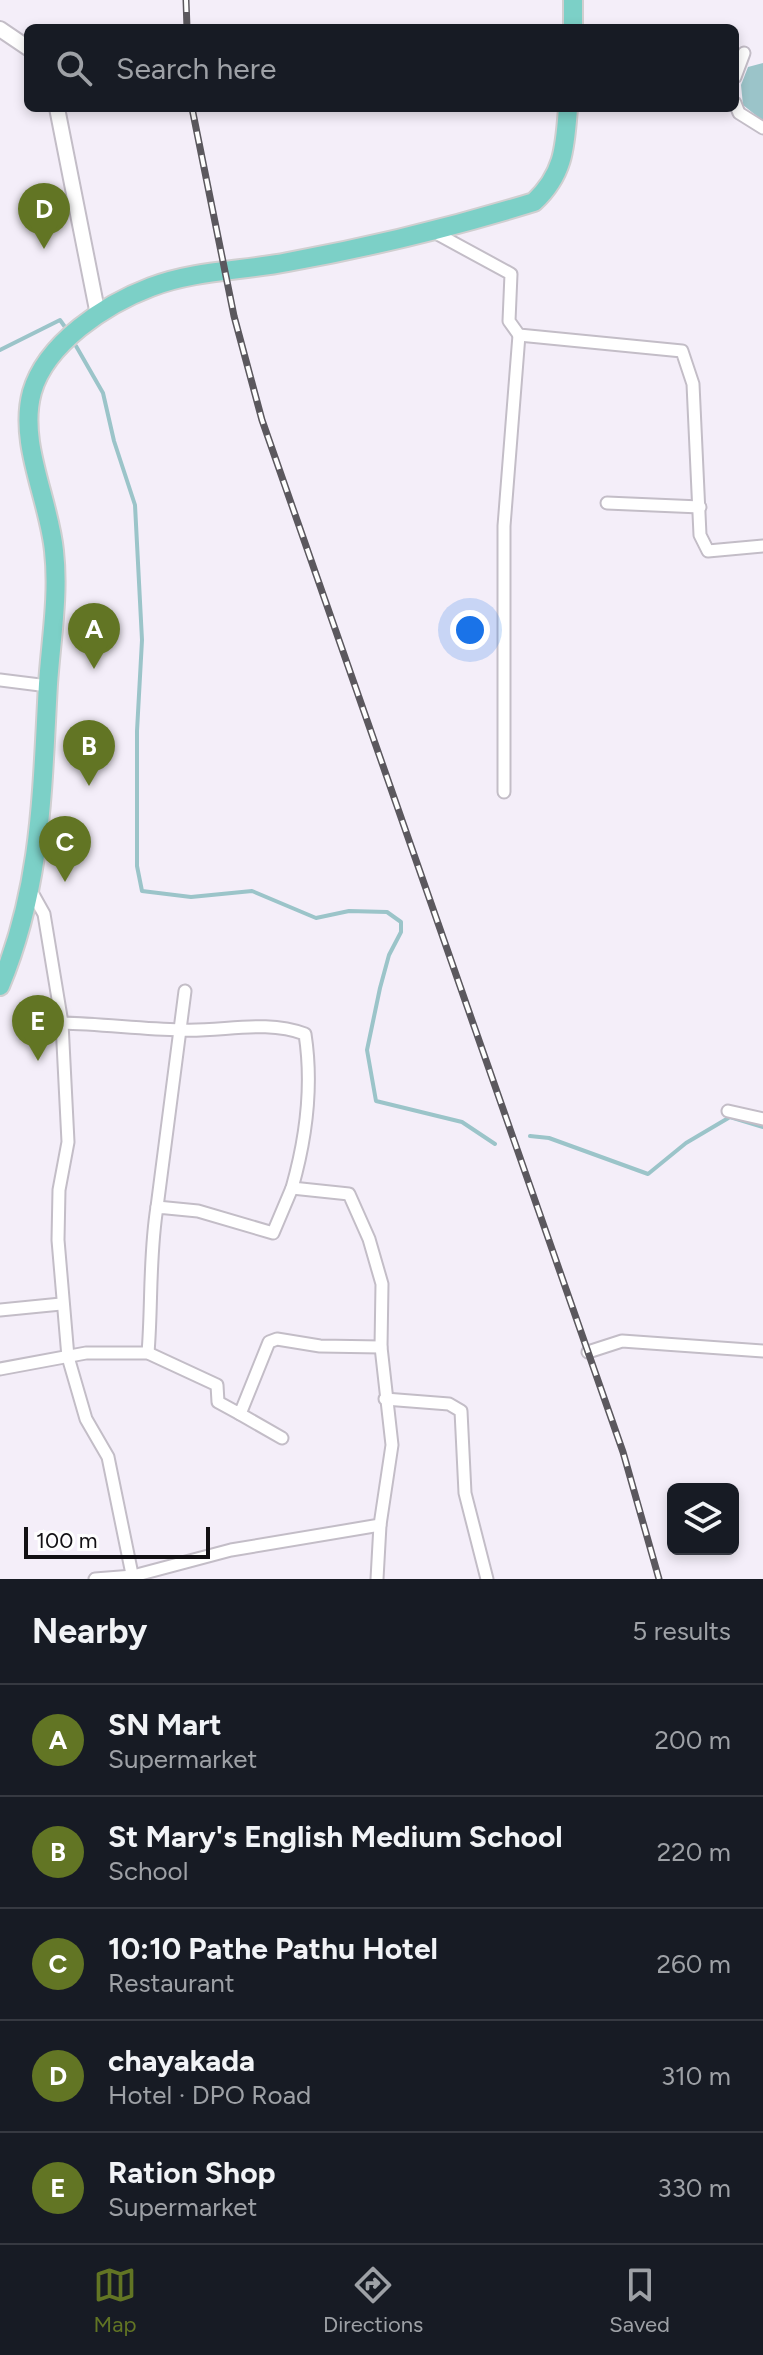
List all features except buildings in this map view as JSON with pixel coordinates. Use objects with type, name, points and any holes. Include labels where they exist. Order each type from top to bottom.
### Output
[{"type":"main road","points":[[573,0],[573,24]]},
{"type":"main road","points":[[0,986],[30,889],[43,810],[56,589],[54,551],[27,414],[33,387],[51,358],[65,340],[98,315],[151,287],[197,274],[360,249],[534,202],[551,186],[559,172],[567,112]]},
{"type":"street","points":[[0,29],[24,45]]},
{"type":"street","points":[[739,66],[744,53]]},
{"type":"street","points":[[58,112],[98,315]]},
{"type":"street","points":[[739,112],[763,128]]},
{"type":"street","points":[[431,230],[511,274],[509,321],[519,335],[504,526],[504,792]]},
{"type":"street","points":[[519,335],[682,351],[693,384],[700,535],[708,551],[763,546]]},
{"type":"street","points":[[607,503],[700,507]]},
{"type":"street","points":[[0,680],[48,686]]},
{"type":"street","points":[[30,889],[44,914],[62,1023],[68,1142],[59,1190],[61,1304],[68,1357],[86,1419],[108,1457],[133,1578]]},
{"type":"street","points":[[148,1353],[152,1300],[150,1251],[183,1030],[185,991]]},
{"type":"street","points":[[62,1023],[183,1030],[256,1026],[290,1028],[305,1034],[308,1053],[305,1142],[292,1188],[273,1233],[198,1211],[157,1207]]},
{"type":"street","points":[[728,1111],[763,1119]]},
{"type":"street","points":[[292,1188],[349,1194],[369,1239],[382,1284],[381,1347],[392,1445],[380,1525],[377,1579]]},
{"type":"street","points":[[0,1310],[61,1304]]},
{"type":"street","points":[[240,1414],[269,1342],[277,1339],[320,1346],[381,1347]]},
{"type":"street","points":[[588,1352],[622,1341],[763,1351]]},
{"type":"street","points":[[0,1369],[86,1353],[148,1353],[217,1385],[218,1402],[282,1438]]},
{"type":"street","points":[[385,1399],[449,1404],[461,1411],[465,1493],[487,1579]]},
{"type":"street","points":[[95,1579],[133,1578],[231,1550],[380,1525]]},
{"type":"water","points":[[763,63],[763,121],[743,105],[741,85],[748,67]]},
{"type":"waterway","points":[[0,350],[60,320],[65,327]]},
{"type":"waterway","points":[[76,346],[103,393],[114,441],[135,505],[142,640],[137,731],[137,866],[142,891],[191,897],[252,891],[316,918],[349,911],[387,912],[401,922],[401,932],[389,955],[380,988],[367,1050],[376,1101],[462,1122],[495,1144]]},
{"type":"waterway","points":[[530,1136],[549,1138],[648,1174],[686,1143],[730,1117],[763,1127]]},
{"type":"railway","points":[[186,0],[187,24]]},
{"type":"railway","points":[[193,112],[234,316],[262,420],[623,1452],[659,1579]]},
{"type":"place","name":"chayakada","points":[[44,249]]},
{"type":"place","name":"SN Mart","points":[[94,669]]},
{"type":"place","name":"St Mary's English Medium School","points":[[89,786]]},
{"type":"place","name":"10:10 Pathe Pathu Hotel","points":[[65,882]]},
{"type":"place","name":"Ration Shop","points":[[38,1061]]}]
